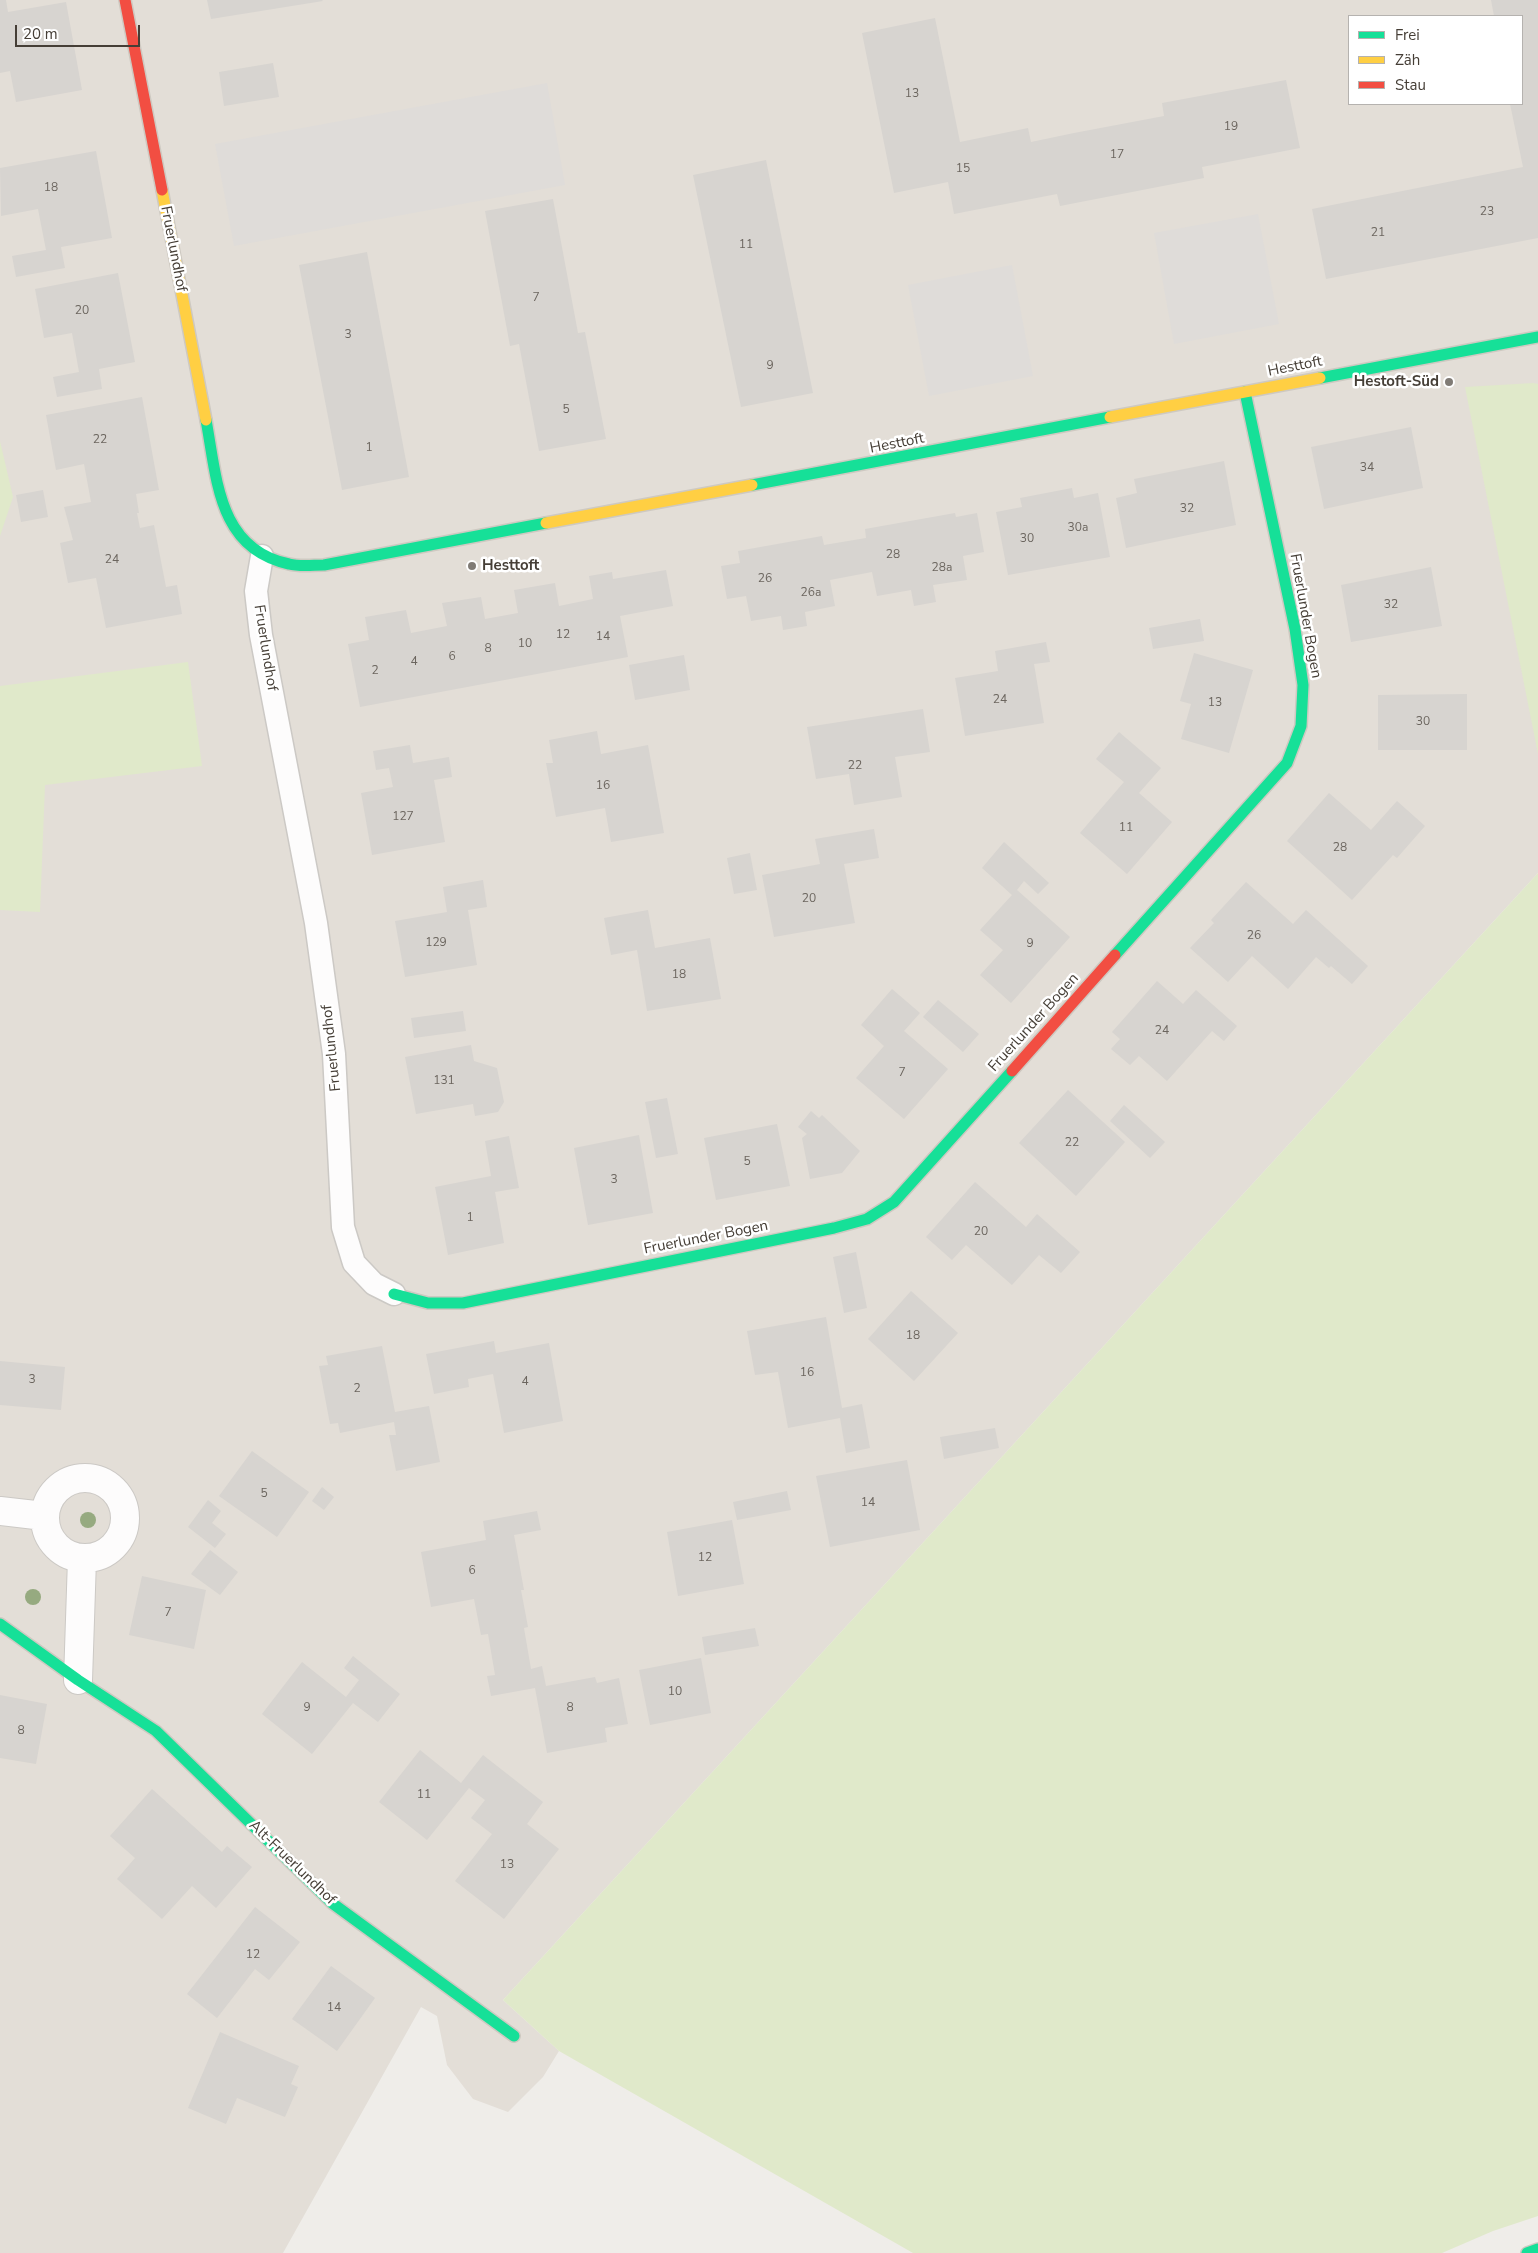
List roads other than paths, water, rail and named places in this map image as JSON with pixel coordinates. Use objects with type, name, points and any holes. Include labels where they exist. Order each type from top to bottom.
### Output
[{"type":"street","name":"Fruerlundhof","points":[[125,0],[222,505],[238,535],[262,556]]},
{"type":"street","name":"Hesttoft","points":[[262,556],[291,565],[324,565],[1538,337]]},
{"type":"street","name":"Fruerlunder Bogen","points":[[394,1294],[428,1303],[462,1303],[834,1228],[867,1218],[894,1202],[1286,763],[1301,726],[1303,685],[1294,629],[1245,392]]},
{"type":"street","points":[[88,1478],[103,1482],[116,1492],[124,1506],[126,1522],[121,1537],[111,1550],[98,1557],[82,1559],[66,1555],[54,1545],[46,1531],[44,1516],[48,1500],[58,1487],[72,1480],[88,1478]]},
{"type":"street","points":[[0,1511],[44,1516]]},
{"type":"street","points":[[78,1680],[82,1559]]},
{"type":"street","name":"Alt-Fruerlundhof","points":[[0,1624],[78,1680],[156,1731],[332,1903],[514,2036]]},
{"type":"street","points":[[1527,2253],[1538,2249]]},
{"type":"lane","name":"Fruerlundhof","points":[[262,556],[256,591],[261,635],[316,923],[334,1054],[343,1227],[354,1263],[374,1284],[394,1294]]},
{"type":"place","name":"Hestoft-Süd","points":[[1449,382]]},
{"type":"place","name":"Hesttoft","points":[[472,566]]}]
